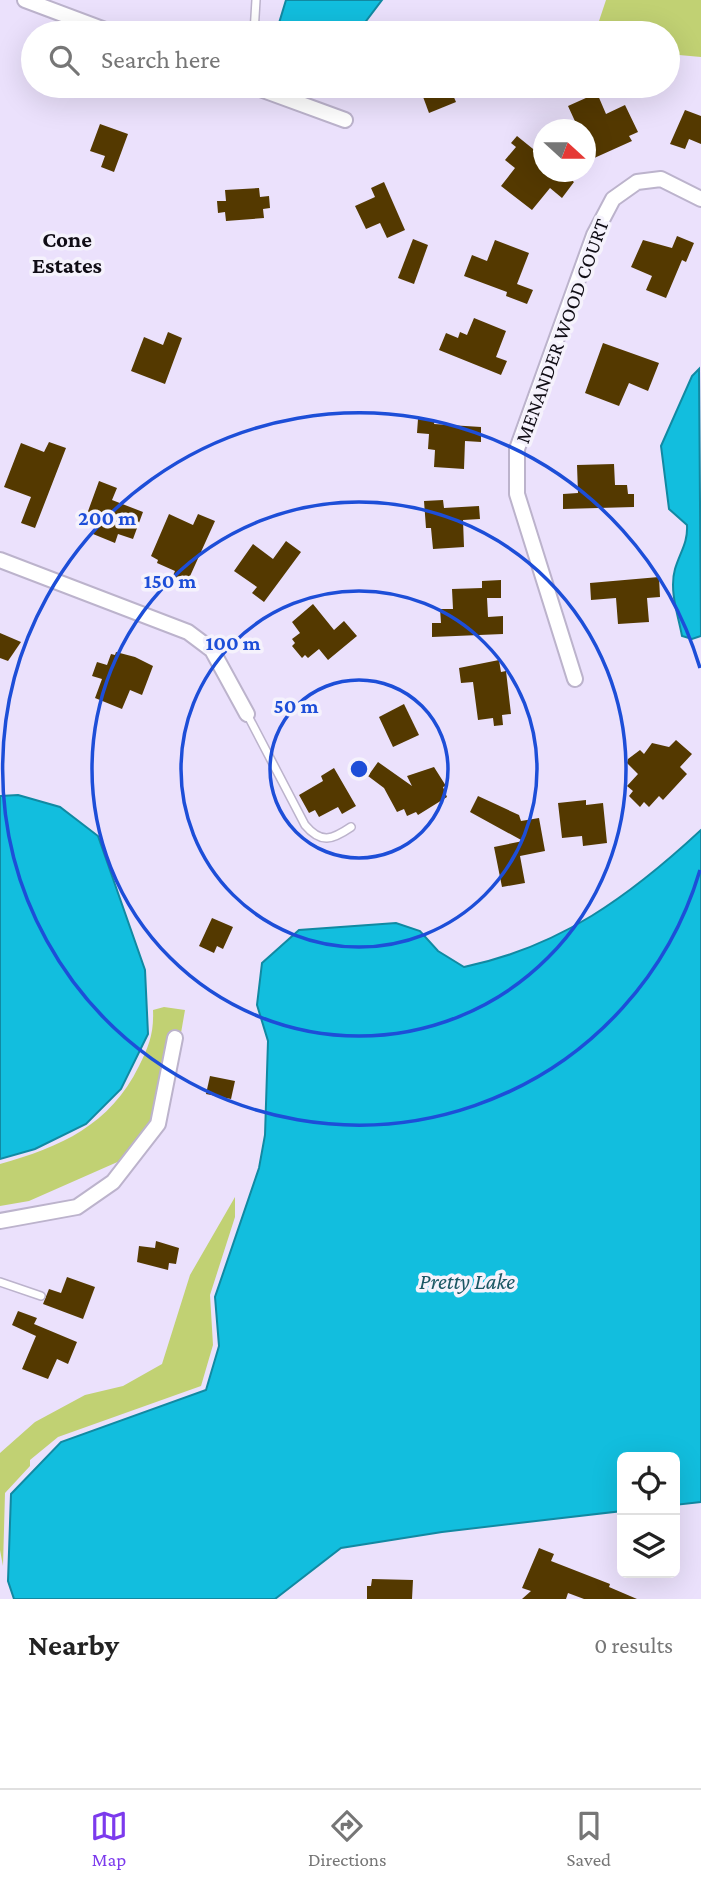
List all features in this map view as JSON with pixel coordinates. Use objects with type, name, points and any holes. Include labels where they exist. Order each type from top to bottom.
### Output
[{"type":"street","points":[[25,0],[81,21]]},
{"type":"street","points":[[285,98],[345,120]]},
{"type":"street","name":"MENANDER WOOD COURT","points":[[575,679],[517,494],[517,449],[594,235],[613,199],[637,182],[661,179],[701,199]]},
{"type":"street","points":[[0,560],[188,632],[212,650],[220,661],[247,714]]},
{"type":"street","points":[[0,1221],[76,1207],[113,1182],[158,1124],[176,1038]]},
{"type":"lane","points":[[255,21],[256,0]]},
{"type":"lane","points":[[247,714],[305,825],[313,835],[324,840],[335,838],[351,827]]},
{"type":"lane","points":[[0,1282],[41,1296]]},
{"type":"green space","points":[[606,0],[701,0],[701,57],[680,55],[680,21],[599,21]]},
{"type":"green space","points":[[164,1007],[185,1010],[181,1033],[170,1031],[152,1121],[122,1160],[29,1201],[0,1206],[0,1164],[43,1150],[82,1131],[114,1104],[139,1066],[148,1046],[153,1026],[153,1010]]},
{"type":"green space","points":[[235,1197],[235,1217],[210,1295],[213,1345],[201,1386],[58,1437],[30,1460],[30,1466],[5,1493],[3,1566],[0,1550],[0,1453],[35,1422],[85,1395],[123,1386],[162,1364],[190,1275]]},
{"type":"water","points":[[286,0],[382,0],[366,21],[280,21]]},
{"type":"water","points":[[699,369],[701,636],[692,639],[682,636],[673,585],[687,525],[669,509],[661,446],[692,376]]},
{"type":"water","points":[[18,795],[60,807],[98,836],[145,970],[148,1034],[121,1089],[86,1124],[35,1149],[0,1159],[0,796]]},
{"type":"water","name":"Pretty Lake","points":[[701,830],[701,1502],[680,1504],[680,1452],[617,1452],[617,1512],[442,1532],[341,1548],[275,1599],[14,1599],[8,1581],[11,1494],[61,1442],[206,1390],[219,1346],[215,1297],[259,1168],[265,1135],[268,1041],[257,1005],[262,963],[299,930],[396,923],[420,931],[438,951],[464,967],[499,958],[532,946],[592,916],[674,854]]},
{"type":"building","points":[[423,98],[454,98],[456,102],[429,113]]},
{"type":"building","points":[[586,98],[599,98],[606,114],[625,105],[638,132],[629,136],[632,141],[596,157],[596,119],[574,119],[568,106]]},
{"type":"building","points":[[685,110],[701,116],[701,144],[689,139],[685,149],[670,144]]},
{"type":"building","points":[[100,124],[128,134],[114,172],[101,167],[105,156],[90,151]]},
{"type":"building","points":[[517,136],[533,149],[533,182],[574,182],[562,198],[550,188],[532,210],[501,186],[515,168],[505,160],[516,147],[511,143]]},
{"type":"building","points":[[384,182],[405,230],[387,238],[380,223],[366,229],[355,206],[375,197],[371,188]]},
{"type":"building","points":[[259,188],[260,197],[269,196],[270,208],[263,209],[264,218],[226,221],[225,212],[218,213],[217,201],[226,201],[225,190]]},
{"type":"building","points":[[677,236],[694,243],[686,262],[682,260],[666,298],[646,290],[652,276],[631,267],[643,240],[672,248]]},
{"type":"building","points":[[413,239],[428,245],[414,284],[398,278]]},
{"type":"building","points":[[495,240],[529,253],[517,284],[533,290],[527,304],[506,296],[507,292],[464,276],[472,255],[487,261]]},
{"type":"building","points":[[474,318],[506,331],[496,357],[507,361],[501,375],[439,350],[446,333],[458,338],[460,332],[467,335]]},
{"type":"building","points":[[168,332],[182,338],[165,384],[131,371],[144,337],[163,345]]},
{"type":"building","points":[[603,343],[659,363],[648,391],[629,383],[619,406],[585,393]]},
{"type":"building","points":[[418,419],[435,420],[434,424],[481,427],[481,442],[465,441],[464,469],[434,467],[435,450],[428,449],[429,434],[417,433]]},
{"type":"building","points":[[49,442],[66,448],[35,528],[21,523],[31,497],[4,487],[21,443],[44,452]]},
{"type":"building","points":[[614,464],[615,485],[627,485],[628,494],[634,494],[634,507],[563,509],[563,494],[578,493],[577,465]]},
{"type":"building","points":[[99,481],[117,488],[112,500],[143,512],[133,539],[118,534],[115,543],[93,534],[99,519],[87,514]]},
{"type":"building","points":[[443,500],[444,508],[479,506],[480,519],[463,520],[464,547],[433,549],[431,528],[426,528],[424,501]]},
{"type":"building","points":[[169,514],[193,525],[198,514],[215,521],[186,585],[171,580],[175,571],[157,563],[158,560],[151,556]]},
{"type":"building","points":[[286,541],[301,552],[264,602],[252,593],[257,587],[234,571],[253,544],[273,559]]},
{"type":"building","points":[[659,577],[660,597],[647,598],[649,622],[618,624],[616,598],[591,600],[590,583]]},
{"type":"building","points":[[501,580],[501,598],[487,598],[488,617],[503,616],[503,634],[432,637],[432,623],[441,623],[440,609],[453,609],[452,589],[482,588],[482,581]]},
{"type":"building","points":[[313,604],[334,630],[344,621],[357,636],[328,660],[319,649],[308,658],[305,655],[302,658],[292,646],[295,643],[292,639],[300,633],[292,622]]},
{"type":"building","points":[[0,633],[21,642],[8,661],[0,658]]},
{"type":"building","points":[[116,652],[153,666],[142,695],[130,690],[122,709],[95,698],[102,679],[92,676],[97,662],[107,665],[111,654],[115,655]]},
{"type":"building","points":[[499,660],[501,672],[506,671],[511,714],[502,715],[503,725],[494,726],[493,718],[478,720],[473,682],[461,683],[459,668]]},
{"type":"building","points":[[404,704],[419,735],[393,747],[379,717]]},
{"type":"building","points":[[676,740],[692,754],[680,767],[687,774],[663,800],[659,796],[649,807],[644,802],[640,807],[629,796],[633,791],[627,786],[638,774],[627,763],[628,759],[640,750],[644,754],[652,743],[669,747]]},
{"type":"building","points":[[378,762],[412,786],[407,776],[434,767],[446,786],[443,787],[447,797],[418,815],[416,812],[407,816],[404,809],[397,812],[384,788],[368,776]]},
{"type":"building","points":[[334,768],[356,806],[342,814],[338,807],[319,817],[315,810],[309,813],[299,795],[323,781],[321,776]]},
{"type":"building","points":[[478,796],[519,815],[521,821],[539,818],[545,851],[520,856],[525,883],[502,887],[494,847],[523,841],[470,812]]},
{"type":"building","points":[[586,800],[586,805],[603,803],[607,843],[583,846],[582,836],[562,838],[558,803]]},
{"type":"building","points":[[212,918],[233,927],[223,949],[217,946],[214,953],[199,946]]},
{"type":"building","points":[[210,1076],[235,1081],[231,1099],[206,1094]]},
{"type":"building","points":[[156,1241],[179,1248],[176,1264],[169,1263],[168,1270],[137,1262],[139,1246],[155,1248]]},
{"type":"building","points":[[67,1277],[95,1287],[83,1319],[43,1304],[49,1289],[61,1293]]},
{"type":"building","points":[[18,1311],[37,1318],[34,1324],[77,1342],[68,1364],[57,1359],[48,1379],[22,1369],[36,1336],[12,1325]]},
{"type":"building","points":[[539,1548],[554,1554],[551,1561],[610,1584],[609,1587],[637,1599],[584,1599],[568,1593],[566,1599],[522,1599],[531,1591],[522,1588]]},
{"type":"building","points":[[372,1579],[413,1580],[412,1599],[367,1599],[367,1586],[371,1586]]},
{"type":"district","name":"Cone Estates","points":[[67,252]]}]
